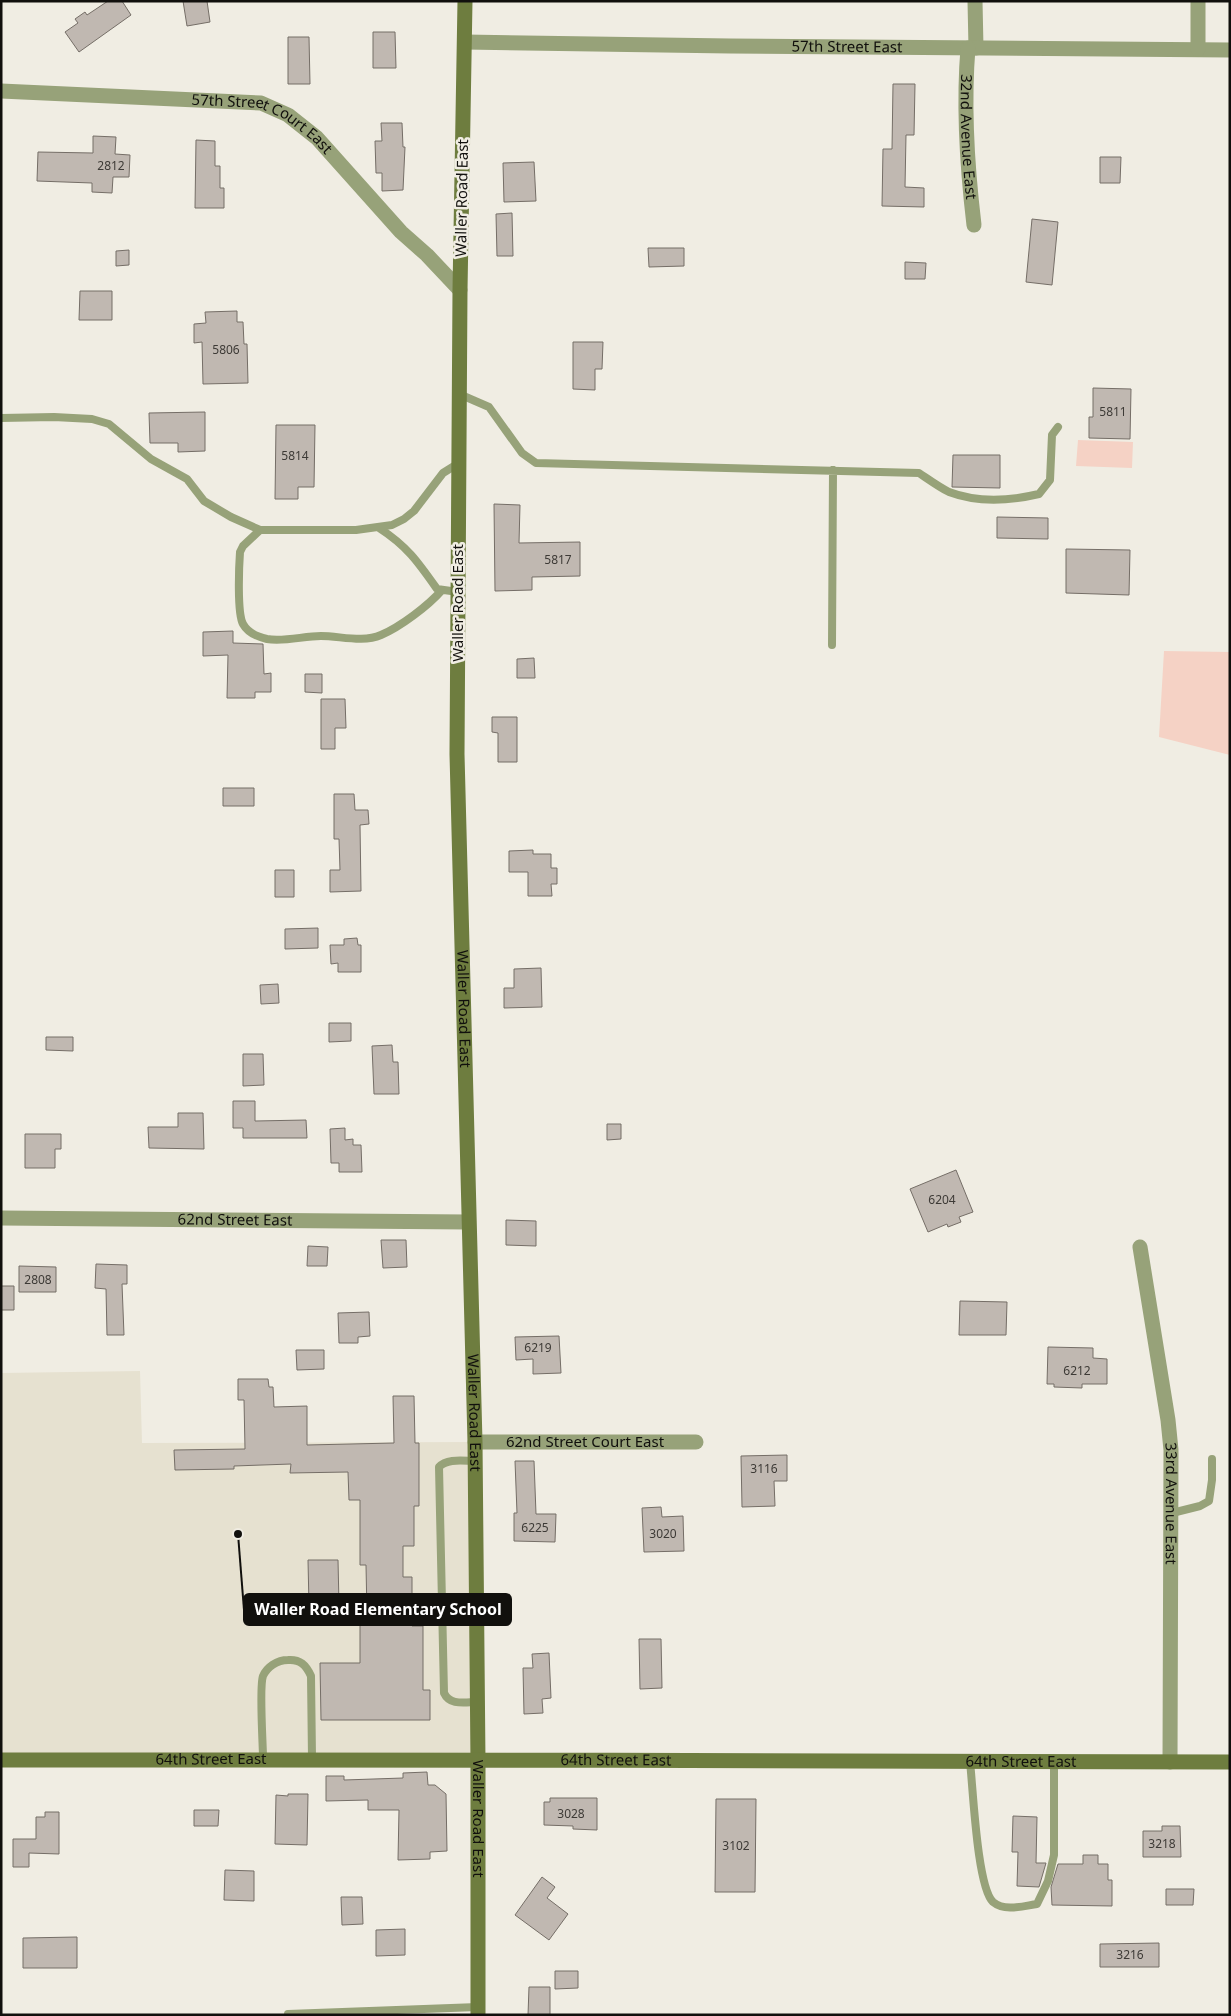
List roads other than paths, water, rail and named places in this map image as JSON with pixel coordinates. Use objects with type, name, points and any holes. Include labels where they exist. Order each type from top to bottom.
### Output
[{"type":"street","name":"Waller Road East","points":[[465,1],[460,290],[457,754],[475,1442],[478,1702],[478,2011]]},
{"type":"street","name":"32nd Avenue East","points":[[974,226],[966,165],[964,88],[972,48],[975,1]]},
{"type":"street","points":[[1198,1],[1198,49]]},
{"type":"street","name":"57th Street East","points":[[465,42],[1230,50]]},
{"type":"street","name":"57th Street Court East","points":[[1,91],[261,103],[288,114],[317,138],[401,232],[427,255],[460,290]]},
{"type":"street","name":"62nd Street East","points":[[1,1218],[468,1222]]},
{"type":"street","name":"33rd Avenue East","points":[[1140,1247],[1168,1420],[1171,1450],[1170,1762]]},
{"type":"street","name":"62nd Street Court East","points":[[475,1442],[696,1442]]},
{"type":"street","name":"64th Street East","points":[[1,1760],[312,1758],[478,1761],[1230,1762]]},
{"type":"lane","points":[[459,394],[489,407],[522,453],[536,463],[918,473],[948,491],[976,499],[1015,500],[1039,494],[1050,480],[1052,435],[1058,427]]},
{"type":"lane","points":[[1,418],[54,417],[92,419],[109,424],[151,459],[187,479],[204,501],[231,517],[260,530],[356,530],[379,528],[404,519],[414,511],[443,473],[459,463]]},
{"type":"lane","points":[[832,645],[833,470]]},
{"type":"lane","points":[[379,528],[410,551],[437,588],[458,592]]},
{"type":"lane","points":[[260,530],[243,546],[240,552],[240,603],[242,623],[247,630],[261,638],[270,640],[321,636],[367,638],[380,636],[401,624],[435,598],[442,590]]},
{"type":"lane","points":[[1172,1513],[1200,1506],[1209,1501],[1212,1459]]},
{"type":"lane","points":[[475,1460],[449,1461],[443,1463],[440,1467],[444,1693],[447,1700],[452,1702],[478,1702]]},
{"type":"lane","points":[[442,1606],[477,1607]]},
{"type":"lane","points":[[263,1758],[262,1678],[269,1666],[285,1660],[298,1660],[307,1667],[311,1676],[312,1758]]},
{"type":"lane","points":[[970,1762],[982,1878],[992,1901],[1005,1908],[1037,1904],[1048,1881],[1054,1855],[1054,1762]]},
{"type":"lane","points":[[288,2014],[478,2011]]},
{"type":"place","name":"Waller Road Elementary School","points":[[238,1534]]}]
